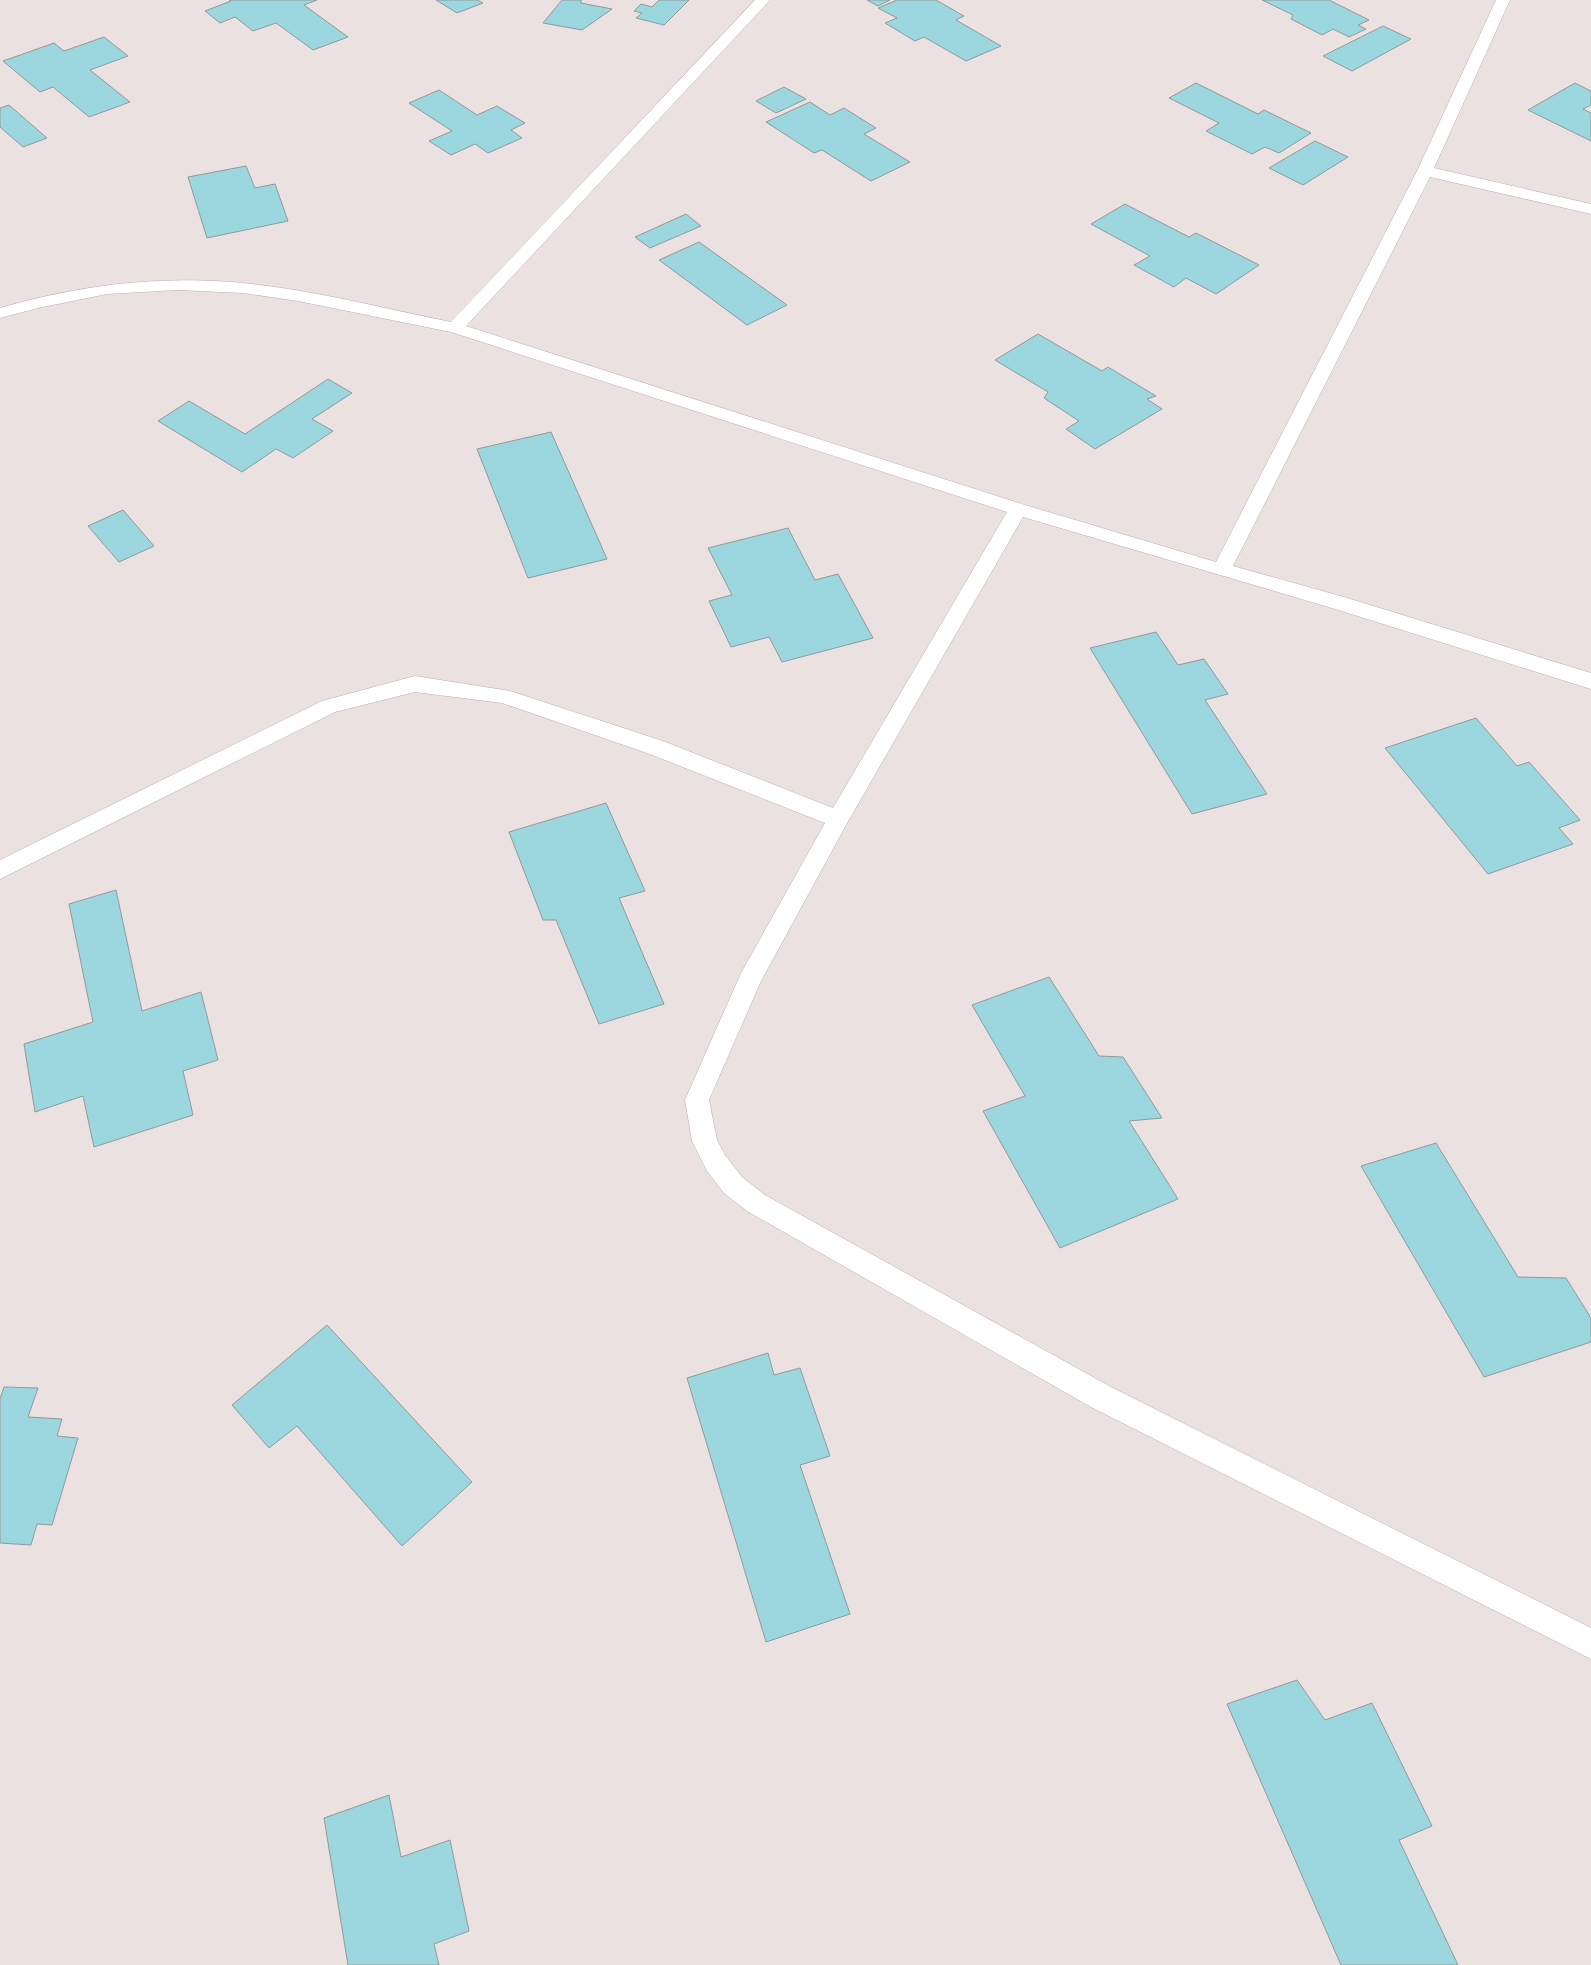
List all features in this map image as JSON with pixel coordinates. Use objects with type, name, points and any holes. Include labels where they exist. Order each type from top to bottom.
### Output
[{"type":"lane","points":[[455,328],[763,0]]},
{"type":"lane","points":[[1221,570],[1425,171],[1503,0]]},
{"type":"lane","points":[[1425,171],[1591,209]]},
{"type":"lane","points":[[0,313],[35,303],[107,289],[178,285],[243,288],[298,296],[455,328],[1018,509],[1221,570],[1337,602],[1591,681]]},
{"type":"lane","points":[[1018,509],[838,819],[749,980],[697,1100],[704,1141],[716,1163],[734,1185],[756,1203],[1100,1397],[1591,1644]]},
{"type":"lane","points":[[0,870],[329,706],[415,684],[504,696],[655,747],[838,819]]},
{"type":"building","points":[[229,0],[317,0],[304,5],[348,37],[313,50],[276,23],[253,31],[235,17],[220,23],[205,11],[231,1]]},
{"type":"building","points":[[436,0],[477,0],[483,3],[457,13]]},
{"type":"building","points":[[562,0],[581,0],[581,3],[612,9],[582,30],[543,23]]},
{"type":"building","points":[[659,0],[689,0],[664,25],[636,18],[642,13],[634,11],[641,4],[652,7]]},
{"type":"building","points":[[867,0],[890,0],[878,6]]},
{"type":"building","points":[[897,0],[936,0],[964,16],[956,20],[1001,46],[966,61],[924,37],[915,41],[885,23],[897,18],[878,8]]},
{"type":"building","points":[[1262,0],[1329,0],[1369,20],[1358,25],[1366,29],[1349,37],[1333,29],[1322,35],[1291,19],[1293,15]]},
{"type":"building","points":[[1383,26],[1411,39],[1352,71],[1323,56]]},
{"type":"building","points":[[104,37],[128,56],[90,70],[130,102],[89,117],[53,87],[40,92],[3,61],[54,43],[64,51]]},
{"type":"building","points":[[1196,83],[1258,114],[1264,110],[1311,133],[1279,153],[1265,147],[1252,154],[1206,131],[1219,123],[1169,98]]},
{"type":"building","points":[[1575,83],[1591,91],[1591,105],[1583,109],[1591,113],[1591,141],[1528,110]]},
{"type":"building","points":[[784,87],[806,99],[776,113],[756,101]]},
{"type":"building","points":[[439,90],[477,115],[497,106],[525,123],[511,130],[522,138],[488,153],[475,144],[451,155],[429,141],[452,131],[409,103]]},
{"type":"building","points":[[810,102],[830,115],[844,108],[876,128],[864,134],[910,162],[871,181],[822,150],[814,153],[766,122]]},
{"type":"building","points":[[9,105],[47,138],[23,147],[0,127],[0,108]]},
{"type":"building","points":[[1315,141],[1348,157],[1303,185],[1269,168]]},
{"type":"building","points":[[246,166],[255,188],[275,184],[288,221],[207,238],[188,177]]},
{"type":"building","points":[[1125,204],[1189,237],[1196,233],[1259,265],[1216,294],[1186,278],[1174,287],[1134,265],[1150,256],[1091,224]]},
{"type":"building","points":[[686,214],[701,226],[650,248],[635,237]]},
{"type":"building","points":[[699,242],[787,305],[747,325],[659,260]]},
{"type":"building","points":[[1038,334],[1102,371],[1108,367],[1156,396],[1147,399],[1162,409],[1095,449],[1066,429],[1079,421],[1044,398],[1048,392],[995,360]]},
{"type":"building","points":[[328,379],[352,393],[312,419],[333,431],[293,458],[276,449],[242,472],[158,421],[189,401],[245,434]]},
{"type":"building","points":[[551,432],[607,559],[528,578],[477,449]]},
{"type":"building","points":[[123,510],[154,546],[119,562],[88,526]]},
{"type":"building","points":[[788,528],[815,580],[838,574],[873,638],[782,662],[769,637],[731,647],[709,601],[732,595],[708,548]]},
{"type":"building","points":[[1156,632],[1178,665],[1204,659],[1228,694],[1205,700],[1267,794],[1192,814],[1090,648]]},
{"type":"building","points":[[1476,718],[1517,766],[1529,762],[1580,820],[1559,828],[1573,844],[1488,874],[1385,748]]},
{"type":"building","points":[[606,803],[645,891],[619,898],[664,1004],[599,1024],[556,920],[543,920],[509,832]]},
{"type":"building","points":[[116,890],[142,1011],[201,992],[218,1060],[183,1071],[193,1115],[94,1147],[83,1096],[35,1112],[24,1044],[93,1022],[69,904]]},
{"type":"building","points":[[1049,977],[1099,1056],[1123,1057],[1162,1118],[1129,1121],[1178,1199],[1060,1248],[983,1111],[1025,1096],[972,1005]]},
{"type":"building","points":[[1436,1143],[1518,1277],[1566,1278],[1591,1318],[1591,1342],[1484,1377],[1361,1166]]},
{"type":"building","points":[[327,1325],[472,1482],[402,1546],[297,1426],[269,1448],[232,1405]]},
{"type":"building","points":[[768,1353],[774,1375],[800,1368],[830,1456],[800,1465],[850,1614],[766,1642],[687,1378]]},
{"type":"building","points":[[4,1387],[38,1388],[28,1417],[62,1419],[57,1436],[78,1438],[52,1525],[37,1524],[31,1545],[0,1543],[0,1399]]},
{"type":"building","points":[[1297,1680],[1325,1720],[1372,1703],[1432,1826],[1399,1840],[1458,1965],[1341,1965],[1227,1704]]},
{"type":"building","points":[[389,1795],[401,1857],[450,1840],[469,1931],[434,1944],[439,1965],[348,1965],[324,1818]]}]
